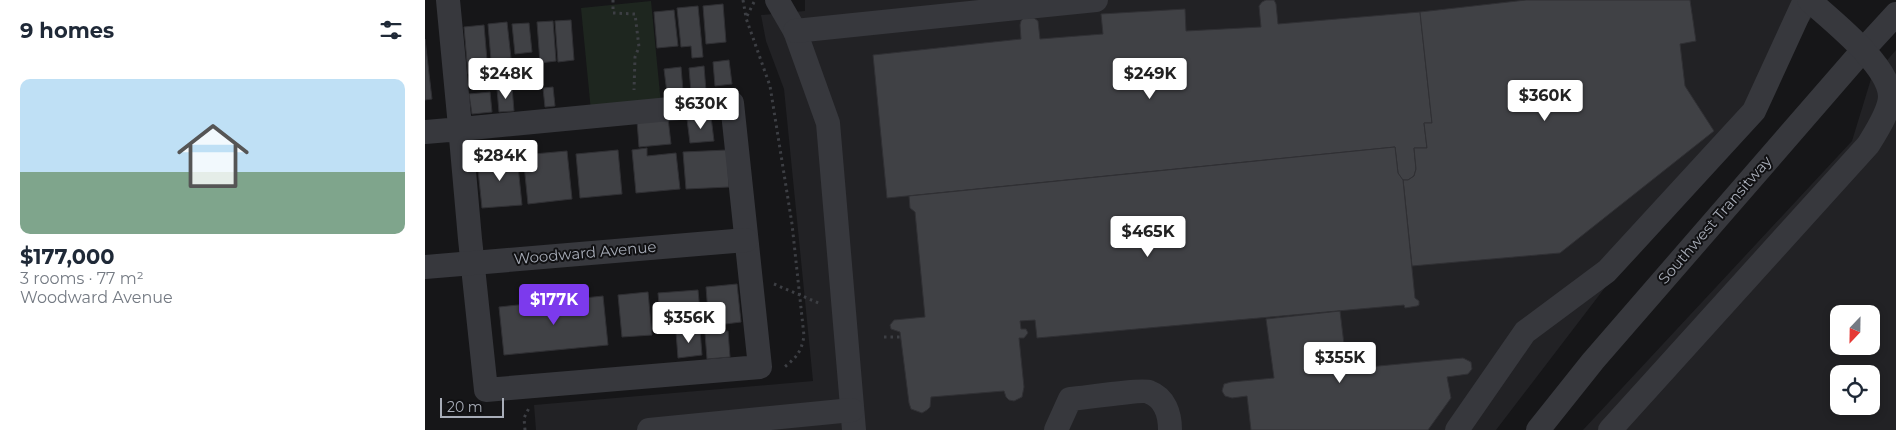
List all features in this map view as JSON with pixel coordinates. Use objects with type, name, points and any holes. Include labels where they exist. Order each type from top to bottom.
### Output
[{"type":"street","points":[[425,132],[461,129],[633,112],[733,103],[760,367],[486,390],[473,262],[461,129],[448,0]]},
{"type":"street","points":[[649,430],[853,420],[828,123],[795,31],[777,0]]},
{"type":"street","points":[[795,31],[1096,0]]},
{"type":"street","points":[[1457,430],[1525,332],[1607,271],[1754,111],[1805,0]]},
{"type":"street","points":[[1610,430],[1868,145],[1883,122],[1890,96],[1884,78],[1874,61],[1809,0]]},
{"type":"street","name":"Southwest Transitway","points":[[1538,430],[1593,361],[1896,14]]},
{"type":"street","name":"Woodward Avenue","points":[[425,267],[746,240]]},
{"type":"street","points":[[1056,430],[1071,399],[1148,391],[1164,402],[1170,421],[1170,430]]},
{"type":"path","points":[[613,0],[613,13],[635,14],[639,47],[635,57],[633,112]]},
{"type":"path","points":[[743,0],[747,18],[770,86],[792,224],[804,336],[801,350],[780,371]]},
{"type":"path","points":[[747,18],[753,3],[759,0]]},
{"type":"path","points":[[750,274],[844,315]]},
{"type":"path","points":[[884,337],[901,337]]},
{"type":"path","points":[[525,430],[524,418],[532,402]]},
{"type":"shaded area","points":[[805,0],[1825,0],[1496,430],[536,430],[534,405],[813,381],[784,89],[766,41],[761,15],[805,11]]},
{"type":"shaded area","points":[[651,1],[661,104],[591,111],[581,8]]},
{"type":"shaded area","points":[[1896,50],[1896,430],[1583,430],[1852,141],[1871,79]]},
{"type":"building","points":[[1266,0],[1274,0],[1276,4],[1278,24],[1420,12],[1432,123],[1424,123],[1427,148],[1414,148],[1416,169],[1414,176],[1408,180],[1403,180],[1400,177],[1395,147],[887,198],[873,55],[1021,39],[1020,25],[1024,18],[1034,18],[1038,21],[1040,39],[1103,34],[1101,14],[1185,9],[1186,31],[1261,27],[1259,6]]},
{"type":"building","points":[[1526,0],[1690,0],[1696,41],[1680,44],[1685,86],[1714,131],[1560,253],[1412,266],[1403,180],[1408,180],[1414,176],[1416,169],[1414,148],[1427,148],[1424,123],[1432,123],[1420,12]]},
{"type":"building","points":[[723,4],[726,42],[706,44],[703,6]]},
{"type":"building","points":[[698,6],[703,57],[692,58],[691,46],[681,47],[677,8]]},
{"type":"building","points":[[674,10],[678,46],[657,48],[654,12]]},
{"type":"building","points":[[571,20],[574,60],[558,62],[555,21]]},
{"type":"building","points":[[553,21],[556,61],[540,63],[537,22]]},
{"type":"building","points":[[507,22],[511,58],[491,60],[488,24]]},
{"type":"building","points":[[529,23],[532,52],[515,54],[512,24]]},
{"type":"building","points":[[484,25],[488,72],[468,74],[464,27]]},
{"type":"building","points":[[425,39],[432,99],[425,100]]},
{"type":"building","points":[[729,60],[732,84],[715,86],[713,62]]},
{"type":"building","points":[[704,66],[706,91],[691,92],[689,68]]},
{"type":"building","points":[[681,67],[683,91],[667,93],[664,69]]},
{"type":"building","points":[[512,87],[514,111],[499,112],[497,89]]},
{"type":"building","points":[[553,87],[555,106],[545,107],[543,88]]},
{"type":"building","points":[[490,92],[492,112],[472,114],[469,94]]},
{"type":"building","points":[[711,117],[714,141],[690,143],[687,119]]},
{"type":"building","points":[[668,118],[671,144],[639,147],[637,121]]},
{"type":"building","points":[[1395,147],[1398,173],[1403,180],[1415,298],[1419,301],[1419,305],[1405,308],[1404,305],[1037,338],[1035,320],[1020,321],[1021,329],[1026,329],[1028,333],[1024,338],[1019,338],[1024,387],[1022,397],[1014,401],[1009,400],[1004,391],[931,397],[930,407],[922,413],[911,409],[900,332],[891,329],[890,325],[894,320],[925,317],[915,212],[910,208],[909,196]]},
{"type":"building","points":[[647,148],[647,156],[676,153],[680,189],[636,193],[632,150]]},
{"type":"building","points":[[618,150],[622,194],[580,198],[576,154]]},
{"type":"building","points":[[727,150],[729,187],[686,189],[683,152]]},
{"type":"building","points":[[567,151],[572,199],[528,204],[523,155]]},
{"type":"building","points":[[517,156],[522,205],[482,208],[477,160]]},
{"type":"building","points":[[737,284],[741,322],[709,326],[706,287]]},
{"type":"building","points":[[698,290],[701,323],[661,327],[658,293]]},
{"type":"building","points":[[648,292],[652,335],[622,337],[618,295]]},
{"type":"building","points":[[603,296],[608,345],[504,355],[499,307]]},
{"type":"building","points":[[1340,311],[1347,369],[1463,358],[1471,362],[1472,369],[1468,374],[1447,377],[1451,398],[1428,430],[1251,430],[1247,396],[1232,398],[1225,396],[1222,391],[1224,384],[1231,382],[1274,378],[1266,319]]},
{"type":"building","points":[[700,330],[702,355],[678,358],[676,332]]},
{"type":"building","points":[[728,331],[730,357],[707,359],[705,333]]}]
